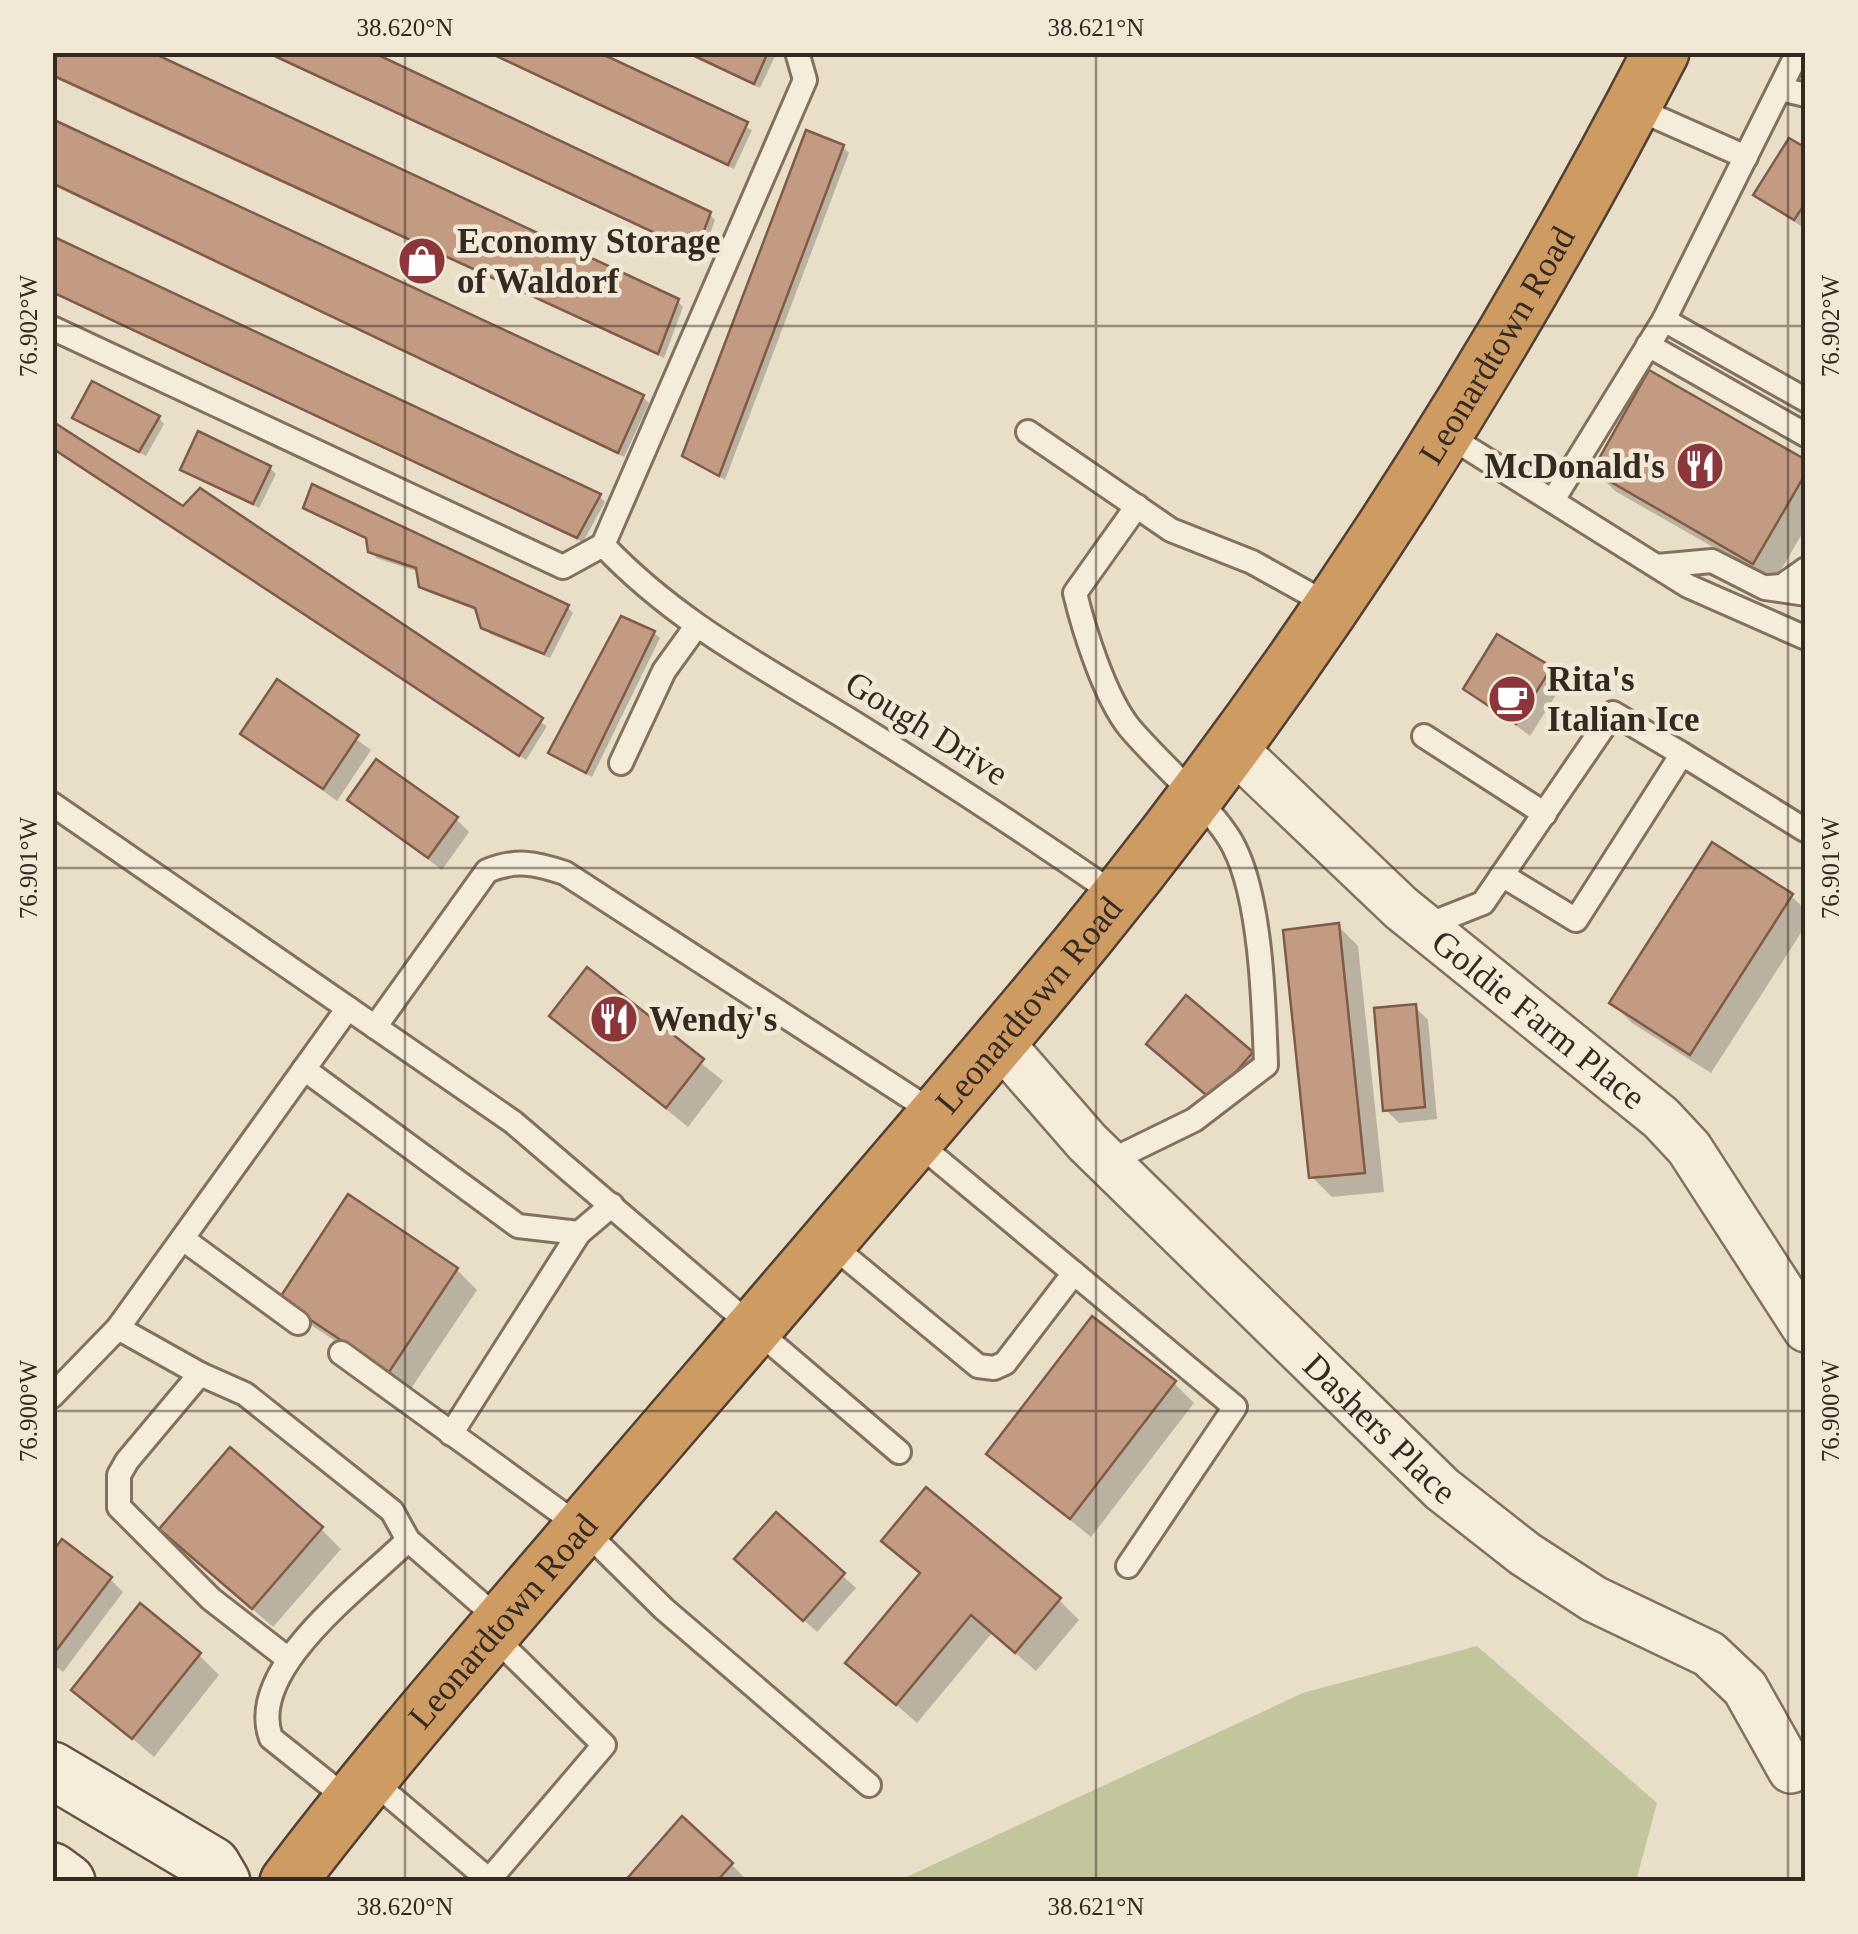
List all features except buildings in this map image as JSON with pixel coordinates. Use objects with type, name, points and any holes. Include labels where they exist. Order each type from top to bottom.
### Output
[{"type":"highway","name":"Leonardtown Road","points":[[292,1880],[359,1790],[998,1040],[1231,746],[1331,606],[1524,304],[1662,52]]},
{"type":"street","name":"Goldie Farm Place","points":[[1231,746],[1306,822],[1425,926],[1662,1118],[1689,1148],[1806,1329]]},
{"type":"street","name":"Dashers Place","points":[[998,1040],[1108,1162],[1442,1489],[1525,1554],[1594,1600],[1709,1654],[1745,1688],[1791,1770]]},
{"type":"street","points":[[52,1770],[212,1865],[222,1882]]},
{"type":"street","points":[[52,1871],[67,1882]]},
{"type":"lane","points":[[52,328],[562,566],[604,545],[805,80],[797,52]]},
{"type":"lane","points":[[1553,500],[1664,320],[1798,52]]},
{"type":"lane","points":[[1780,89],[1806,95]]},
{"type":"lane","points":[[1633,107],[1746,158]]},
{"type":"lane","points":[[1664,320],[1806,400]]},
{"type":"lane","points":[[1648,345],[1806,434]]},
{"type":"lane","points":[[1028,432],[1171,530],[1252,562],[1331,606]]},
{"type":"lane","points":[[1444,432],[1688,586],[1806,638]]},
{"type":"lane","points":[[1108,1162],[1194,1120],[1266,1064],[1264,1001],[1249,898],[1234,846],[1126,723],[1083,626],[1075,593],[1136,506]]},
{"type":"lane","name":"Gough Drive","points":[[604,545],[636,580],[696,628],[984,803],[1116,895]]},
{"type":"lane","points":[[1657,566],[1712,560],[1765,588],[1806,594]]},
{"type":"lane","points":[[1765,588],[1782,586],[1806,568]]},
{"type":"lane","points":[[622,764],[664,671],[696,628]]},
{"type":"lane","points":[[1425,926],[1483,903],[1613,713],[1805,830]]},
{"type":"lane","points":[[1424,736],[1544,814]]},
{"type":"lane","points":[[1502,875],[1576,920],[1682,754]]},
{"type":"lane","points":[[52,804],[513,1122],[899,1452]]},
{"type":"lane","points":[[375,1026],[486,872],[511,861],[535,863],[566,873],[925,1127],[1074,1274],[1235,1407],[1128,1566]]},
{"type":"lane","points":[[52,1396],[118,1328],[348,1008]]},
{"type":"lane","points":[[304,1069],[518,1226],[579,1233]]},
{"type":"lane","points":[[451,1434],[579,1233],[612,1205]]},
{"type":"lane","points":[[183,1239],[298,1323]]},
{"type":"lane","points":[[828,1242],[978,1366],[1005,1363],[1074,1274]]},
{"type":"lane","points":[[118,1328],[244,1394],[392,1511],[408,1540],[604,1745],[488,1881],[359,1790],[272,1738],[264,1720],[265,1706],[287,1658],[408,1540]]},
{"type":"lane","points":[[341,1353],[582,1528],[664,1609],[869,1785]]},
{"type":"lane","points":[[200,1374],[127,1460],[119,1475],[119,1507],[210,1599],[287,1658]]},
{"type":"green space","points":[[1477,1646],[1657,1803],[1636,1881],[898,1881],[1303,1693]]},
{"type":"place","name":"Economy Storage of Waldorf","points":[[422,261]]},
{"type":"place","name":"McDonald's","points":[[1700,466]]},
{"type":"place","name":"Rita's Italian Ice","points":[[1512,699]]},
{"type":"place","name":"Wendy's","points":[[614,1019]]}]
